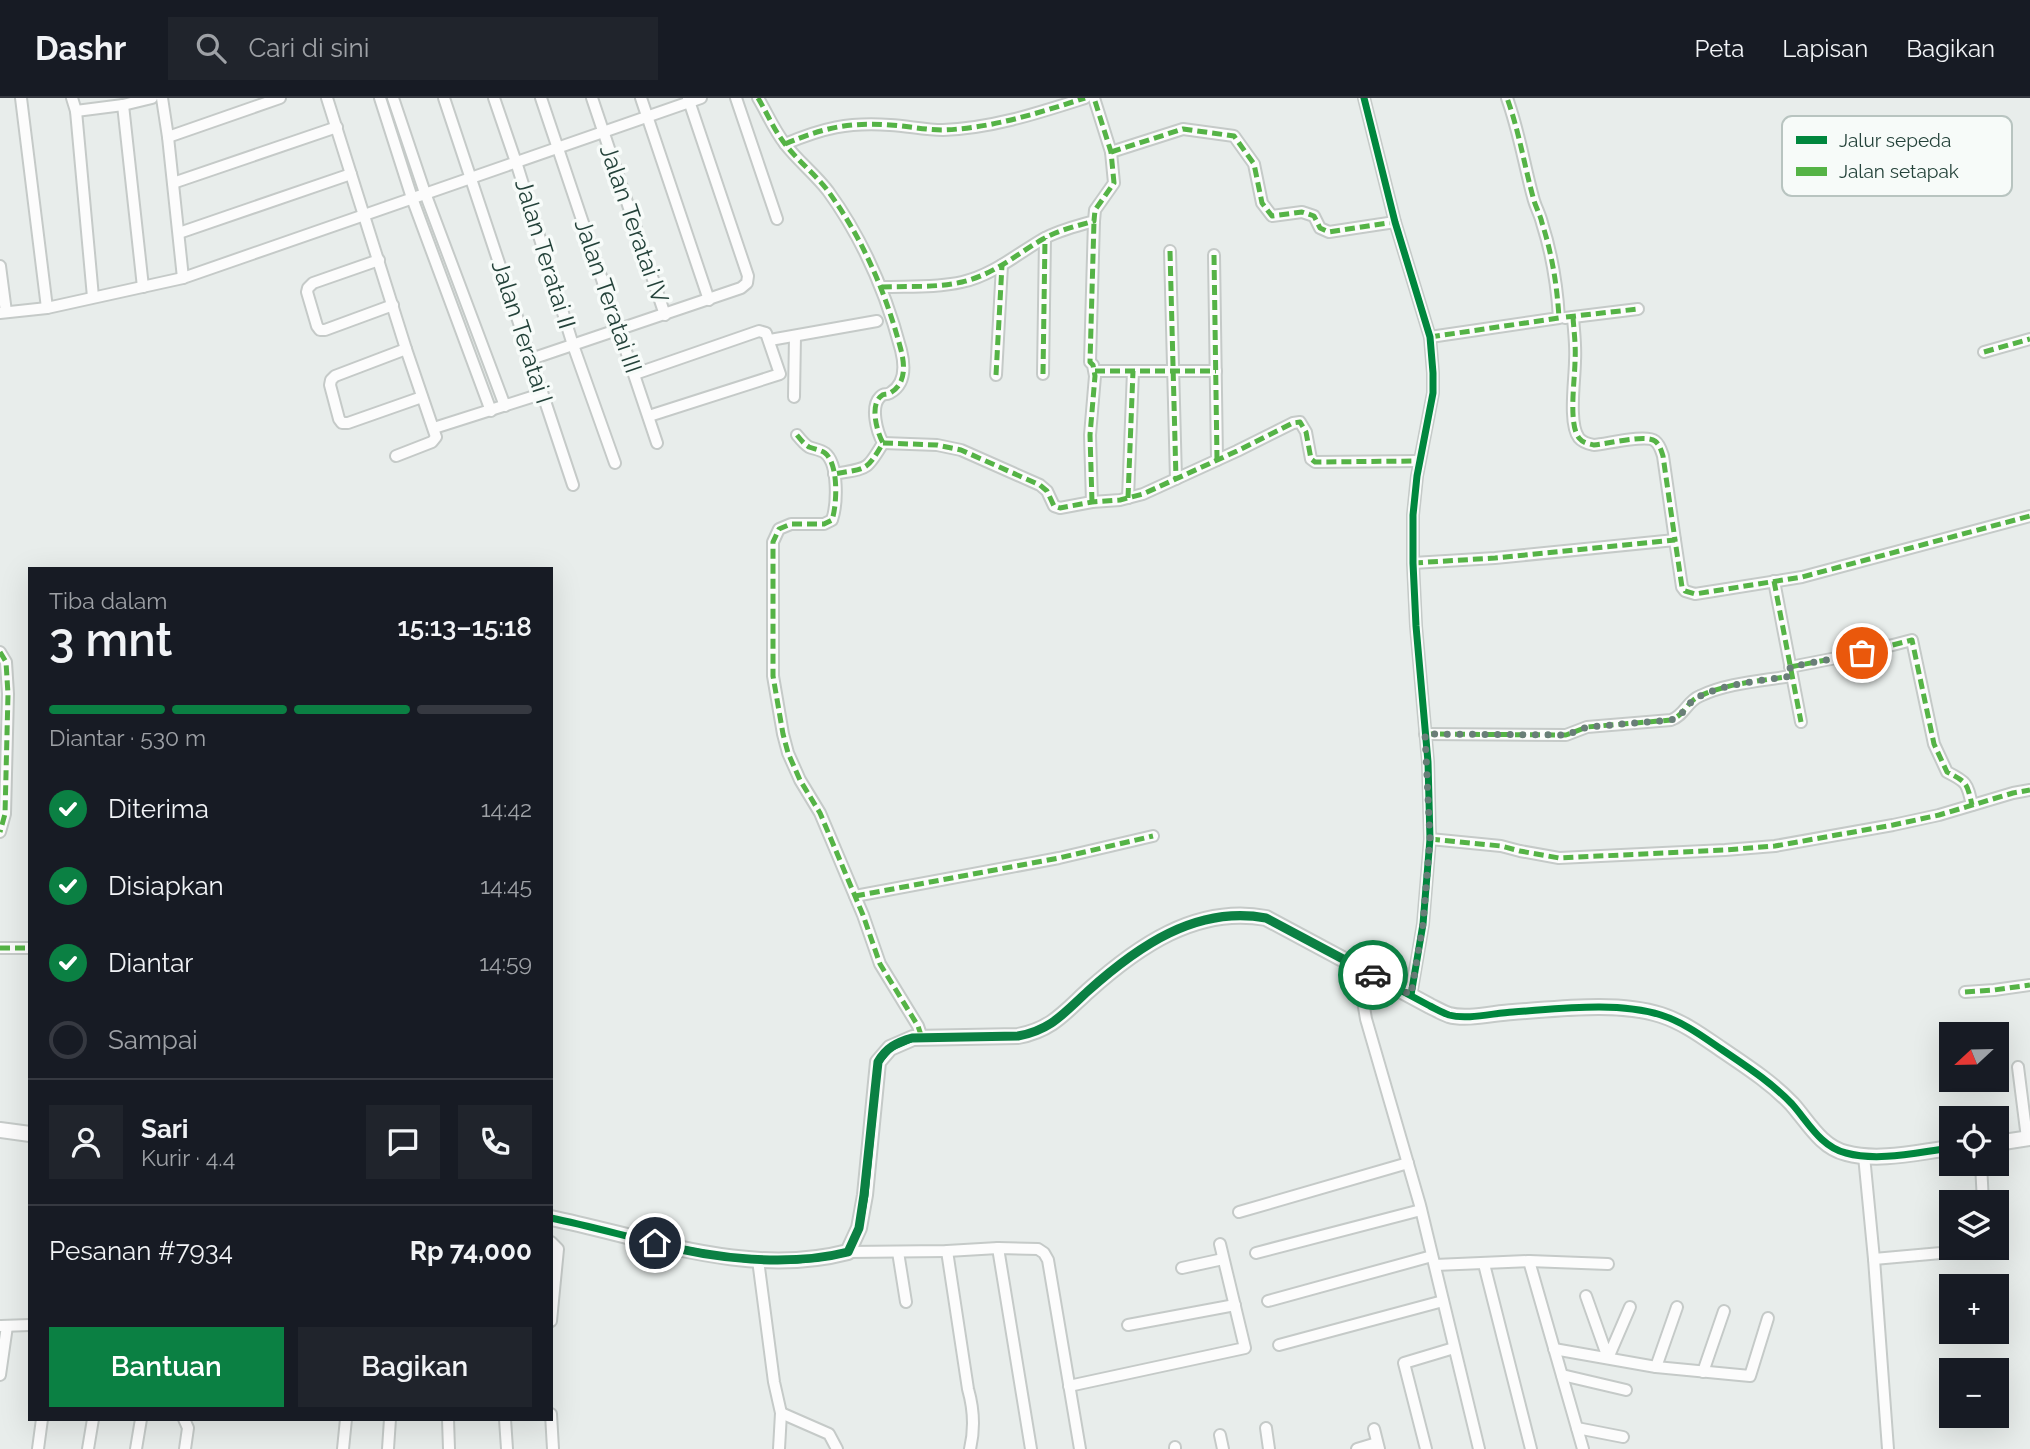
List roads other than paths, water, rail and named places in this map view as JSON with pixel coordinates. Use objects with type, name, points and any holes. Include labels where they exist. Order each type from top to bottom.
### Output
[{"type":"street","points":[[21,98],[47,308]]},
{"type":"street","points":[[72,98],[76,111],[93,297]]},
{"type":"street","points":[[76,111],[152,98]]},
{"type":"street","points":[[162,98],[183,278]]},
{"type":"street","points":[[168,137],[280,98]]},
{"type":"street","points":[[327,98],[406,349],[434,428],[435,441],[396,456]]},
{"type":"street","points":[[380,98],[411,198],[491,411]]},
{"type":"street","points":[[394,98],[425,193],[505,406]]},
{"type":"street","name":"Jalan Teratai I","points":[[444,98],[573,485]]},
{"type":"street","name":"Jalan Teratai II","points":[[494,98],[573,345],[615,463]]},
{"type":"street","name":"Jalan Teratai III","points":[[541,98],[657,443]]},
{"type":"street","name":"Jalan Teratai IV","points":[[592,98],[665,315]]},
{"type":"street","points":[[641,98],[709,300]]},
{"type":"street","points":[[736,98],[777,219]]},
{"type":"street","points":[[758,98],[785,144],[826,189],[851,225],[881,287],[901,353],[904,370],[900,382],[891,392],[883,395],[876,406],[875,414],[883,443],[865,468],[834,474]]},
{"type":"street","points":[[785,144],[817,130],[842,125],[940,130],[981,126],[1020,118],[1085,98]]},
{"type":"street","points":[[1092,502],[1090,435],[1095,371],[1090,362],[1094,210],[1114,183],[1111,152],[1094,98]]},
{"type":"street","points":[[1364,98],[1395,222],[1430,337],[1433,393],[1419,461],[1413,515],[1416,625],[1430,839],[1423,924],[1411,995]]},
{"type":"street","points":[[1507,98],[1518,127],[1534,201],[1542,220],[1552,260],[1558,291],[1559,318]]},
{"type":"street","points":[[0,266],[3,313],[47,308],[183,278],[472,179],[693,99],[748,276],[747,283],[741,288],[709,300],[531,359]]},
{"type":"street","points":[[123,105],[143,287]]},
{"type":"street","points":[[173,183],[337,127]]},
{"type":"street","points":[[1111,152],[1183,129],[1234,136],[1254,164],[1262,203],[1272,216],[1301,212],[1314,216],[1320,228],[1329,232],[1395,222]]},
{"type":"street","points":[[179,233],[351,174]]},
{"type":"street","points":[[881,287],[903,288],[962,282],[1002,265],[1057,232],[1094,221]]},
{"type":"street","points":[[1043,374],[1045,238]]},
{"type":"street","points":[[1170,251],[1176,479]]},
{"type":"street","points":[[1214,255],[1217,460]]},
{"type":"street","points":[[379,260],[308,288],[317,326],[320,330],[325,330],[393,305]]},
{"type":"street","points":[[996,375],[1002,265]]},
{"type":"street","points":[[1430,337],[1638,309]]},
{"type":"street","points":[[1573,317],[1573,389],[1578,437],[1587,444],[1594,445],[1643,438],[1659,443],[1682,587],[1685,591],[1700,594],[1802,577],[2030,516]]},
{"type":"street","points":[[770,340],[877,321]]},
{"type":"street","points":[[635,374],[759,331],[766,333],[770,340],[780,374]]},
{"type":"street","points":[[794,397],[795,336]]},
{"type":"street","points":[[1984,352],[2030,339]]},
{"type":"street","points":[[406,349],[335,376],[331,380],[339,419],[348,423],[422,397]]},
{"type":"street","points":[[649,416],[794,370]]},
{"type":"street","points":[[1095,371],[1216,371]]},
{"type":"street","points":[[1128,498],[1133,371]]},
{"type":"street","points":[[434,428],[541,394]]},
{"type":"street","points":[[883,443],[937,445],[961,450],[1040,485],[1047,491],[1056,507],[1143,494],[1300,422],[1305,429],[1311,459],[1315,462],[1419,461]]},
{"type":"street","points":[[797,435],[806,446],[825,453],[828,457],[836,485],[835,510],[832,520],[824,524],[791,524],[779,529],[773,542],[773,676],[783,734],[793,766],[820,813],[880,964],[918,1026],[922,1038]]},
{"type":"street","points":[[1413,563],[1495,558],[1675,540]]},
{"type":"street","points":[[1774,580],[1801,722]]},
{"type":"street","points":[[1425,734],[1566,735],[1587,727],[1671,720],[1683,714],[1692,700],[1710,691],[1912,640],[1934,744],[1947,772],[1958,776],[1967,786],[1972,805]]},
{"type":"street","points":[[0,652],[6,662],[8,694],[5,814],[0,832]]},
{"type":"street","points":[[1430,839],[1501,846],[1559,858],[1775,846],[1893,825],[2030,790]]},
{"type":"street","points":[[855,896],[1059,858],[1153,835]]},
{"type":"street","points":[[848,1252],[859,1228],[878,1062],[883,1054],[896,1044],[912,1038],[1018,1036],[1034,1033],[1060,1018],[1122,961],[1160,937],[1195,922],[1215,918],[1266,918],[1450,1015],[1575,1007],[1612,1008],[1658,1014],[1701,1036],[1767,1081],[1833,1149],[1864,1156],[1939,1150]]},
{"type":"street","points":[[0,948],[28,948]]},
{"type":"street","points":[[1364,970],[1363,1000],[1366,1019],[1421,1210],[1479,1449]]},
{"type":"street","points":[[1965,992],[2030,985]]},
{"type":"street","points":[[2009,1141],[2028,1138],[2018,1067]]},
{"type":"street","points":[[0,1130],[28,1134]]},
{"type":"street","points":[[1864,1156],[1888,1449]]},
{"type":"street","points":[[1239,1212],[1408,1163]]},
{"type":"street","points":[[1256,1253],[1421,1210]]},
{"type":"street","points":[[553,1218],[676,1249],[758,1260],[801,1261],[828,1258],[848,1252],[1038,1249],[1048,1260],[1080,1449]]},
{"type":"street","points":[[553,1244],[558,1249],[553,1300]]},
{"type":"street","points":[[1069,1386],[1245,1348],[1220,1244]]},
{"type":"street","points":[[998,1248],[1031,1449]]},
{"type":"street","points":[[947,1251],[973,1410],[970,1449]]},
{"type":"street","points":[[898,1252],[906,1302]]},
{"type":"street","points":[[1874,1259],[1939,1253]]},
{"type":"street","points":[[1182,1268],[1223,1259]]},
{"type":"street","points":[[758,1260],[774,1382],[781,1413],[779,1449]]},
{"type":"street","points":[[1268,1301],[1434,1261],[1484,1264],[1530,1261],[1608,1264]]},
{"type":"street","points":[[1530,1261],[1583,1449]]},
{"type":"street","points":[[1484,1264],[1531,1449]]},
{"type":"street","points":[[1586,1296],[1608,1359]]},
{"type":"street","points":[[1279,1345],[1443,1301]]},
{"type":"street","points":[[1128,1325],[1235,1305]]},
{"type":"street","points":[[1608,1359],[1630,1307]]},
{"type":"street","points":[[1656,1367],[1677,1307]]},
{"type":"street","points":[[1703,1372],[1724,1311]]},
{"type":"street","points":[[1554,1349],[1656,1367],[1750,1376],[1768,1318]]},
{"type":"street","points":[[0,1375],[4,1326],[28,1325]]},
{"type":"street","points":[[1597,1327],[1620,1330]]},
{"type":"street","points":[[1426,1449],[1404,1363],[1454,1349]]},
{"type":"street","points":[[1562,1375],[1626,1390]]},
{"type":"street","points":[[781,1413],[829,1434],[837,1449]]},
{"type":"street","points":[[38,1449],[42,1421]]},
{"type":"street","points":[[88,1449],[93,1421]]},
{"type":"street","points":[[136,1449],[141,1421]]},
{"type":"street","points":[[185,1421],[188,1428],[185,1449]]},
{"type":"street","points":[[343,1449],[346,1421]]},
{"type":"street","points":[[388,1449],[390,1421]]},
{"type":"street","points":[[448,1421],[449,1449]]},
{"type":"street","points":[[505,1421],[507,1449]]},
{"type":"street","points":[[552,1421],[554,1449]]},
{"type":"street","points":[[1266,1428],[1269,1449]]},
{"type":"street","points":[[1577,1428],[1623,1437]]},
{"type":"street","points":[[1357,1449],[1378,1446],[1374,1429]]},
{"type":"street","points":[[1220,1435],[1223,1449]]}]
